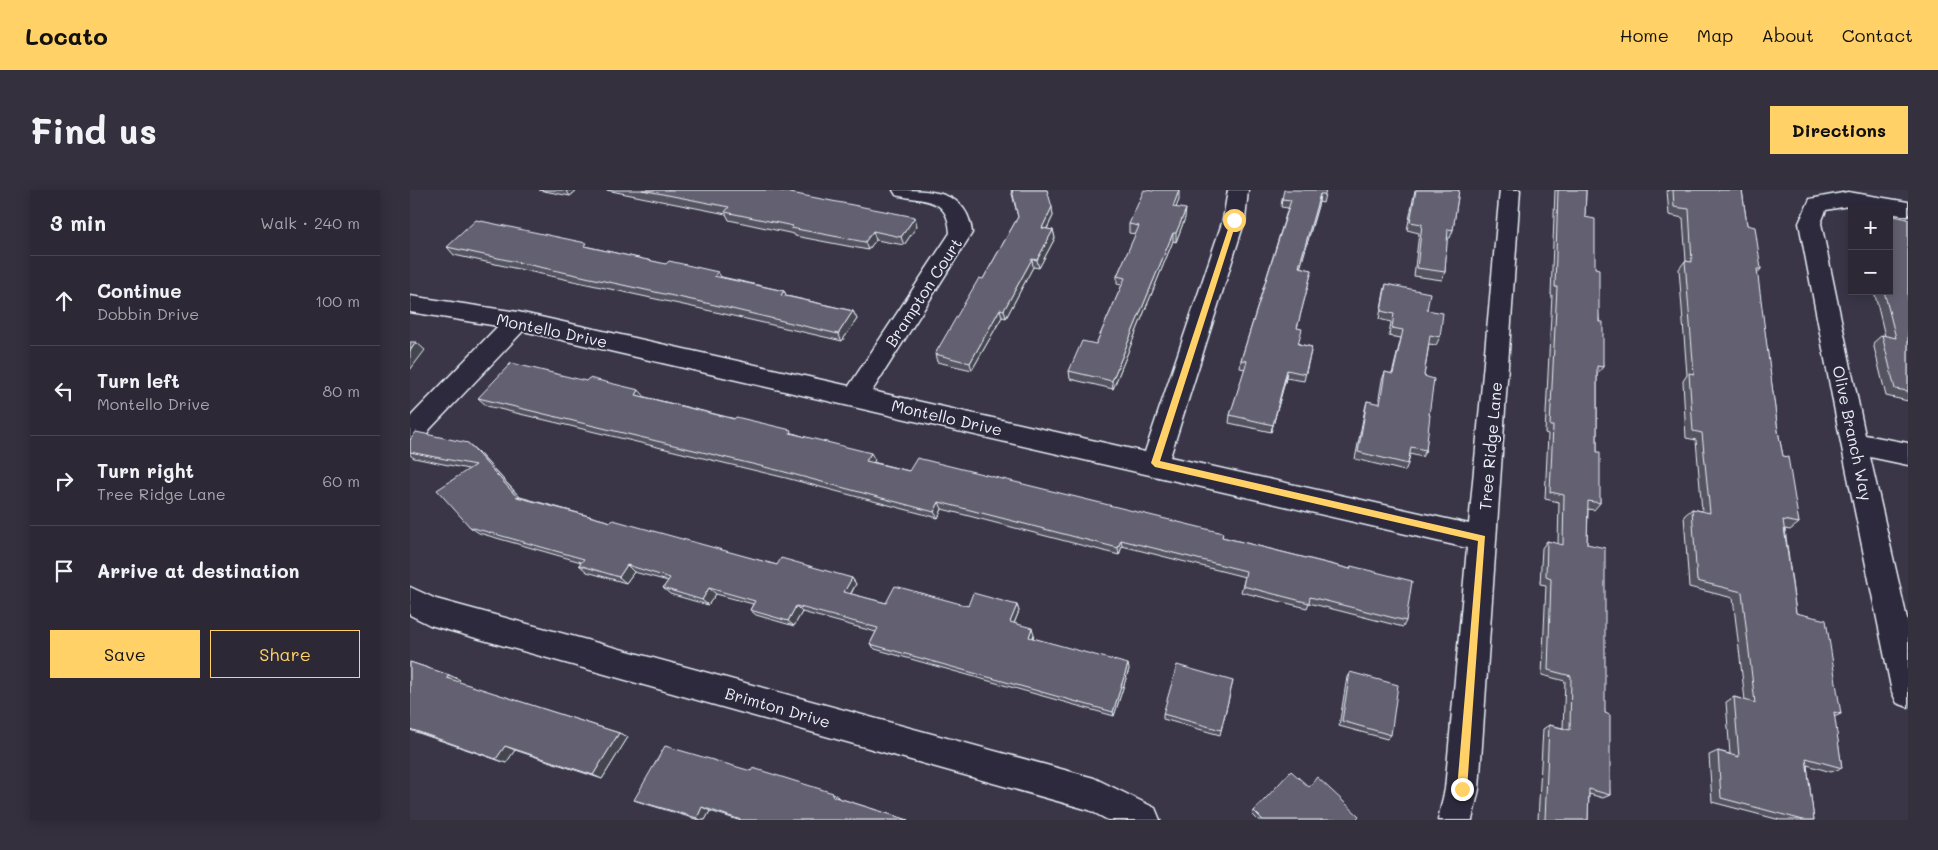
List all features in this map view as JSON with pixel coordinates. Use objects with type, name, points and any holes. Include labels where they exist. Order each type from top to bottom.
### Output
[{"type":"street","name":"Brampton Court","points":[[856,396],[961,233],[962,218],[954,204],[934,196],[903,190]]},
{"type":"street","points":[[1155,463],[1234,220],[1238,190]]},
{"type":"street","name":"Tree Ridge Lane","points":[[1455,820],[1462,789],[1510,190]]},
{"type":"street","name":"Olive Branch Way","points":[[1908,209],[1848,199],[1817,204],[1810,223],[1854,443],[1908,692]]},
{"type":"street","name":"Montello Drive","points":[[410,304],[518,321],[1482,538]]},
{"type":"street","points":[[410,439],[421,422],[518,321]]},
{"type":"street","points":[[1854,443],[1908,454]]},
{"type":"street","name":"Brimton Drive","points":[[410,600],[430,611],[1094,795],[1143,820]]},
{"type":"building","points":[[642,190],[775,190],[915,217],[901,237],[873,231],[865,242],[791,228],[793,226],[725,212],[729,207]]},
{"type":"building","points":[[1012,190],[1047,190],[1052,207],[1042,228],[1053,230],[1037,260],[1032,259],[1004,310],[1000,309],[970,363],[935,354],[979,278],[983,279],[1018,217]]},
{"type":"building","points":[[1144,190],[1179,190],[1173,207],[1186,209],[1176,233],[1173,233],[1112,381],[1069,371],[1082,341],[1096,344],[1125,278],[1117,276],[1139,226],[1129,224]]},
{"type":"building","points":[[1284,190],[1326,190],[1325,194],[1320,194],[1299,267],[1312,270],[1297,328],[1302,329],[1298,344],[1312,347],[1305,374],[1287,370],[1273,425],[1230,415],[1247,361],[1241,360],[1291,200],[1282,199]]},
{"type":"building","points":[[1416,190],[1459,190],[1453,230],[1448,229],[1445,272],[1417,268],[1422,224],[1410,222]]},
{"type":"building","points":[[1558,190],[1586,190],[1585,217],[1595,219],[1595,268],[1599,269],[1599,322],[1603,322],[1603,367],[1597,366],[1597,452],[1600,452],[1600,503],[1588,501],[1587,544],[1605,548],[1605,713],[1610,715],[1610,795],[1589,789],[1588,820],[1545,820],[1549,725],[1570,730],[1571,676],[1548,670],[1551,579],[1546,577],[1547,541],[1563,545],[1564,495],[1550,492],[1553,426],[1550,426],[1557,287],[1555,287]]},
{"type":"building","points":[[1673,190],[1742,190],[1747,225],[1755,227],[1761,269],[1757,269],[1778,431],[1783,456],[1788,457],[1799,523],[1783,520],[1796,613],[1826,620],[1841,714],[1834,712],[1842,768],[1806,758],[1814,820],[1803,820],[1721,798],[1718,751],[1739,757],[1734,697],[1755,703],[1742,592],[1697,581],[1692,509],[1710,513],[1702,433],[1693,431],[1689,373],[1694,374],[1685,261],[1692,262],[1689,209],[1674,207]]},
{"type":"building","points":[[1893,216],[1908,219],[1908,391],[1895,389],[1882,335],[1896,338],[1885,295],[1893,295]]},
{"type":"building","points":[[476,220],[586,243],[584,246],[666,264],[669,261],[718,272],[714,276],[784,291],[781,295],[853,311],[838,334],[715,305],[447,247]]},
{"type":"building","points":[[1386,284],[1430,293],[1427,310],[1443,313],[1440,337],[1430,335],[1424,376],[1434,379],[1426,450],[1411,447],[1408,464],[1358,452],[1367,401],[1380,404],[1385,372],[1393,374],[1403,330],[1392,328],[1394,314],[1381,311]]},
{"type":"building","points":[[410,342],[416,342],[410,351]]},
{"type":"building","points":[[511,363],[586,381],[589,378],[639,390],[636,395],[734,419],[736,417],[791,430],[790,433],[871,453],[866,461],[909,471],[917,458],[1223,533],[1222,537],[1350,569],[1351,566],[1412,581],[1406,621],[1310,597],[1309,603],[1243,586],[1246,571],[1121,540],[1118,548],[939,502],[934,512],[781,471],[478,398]]},
{"type":"building","points":[[416,432],[468,443],[517,497],[611,522],[613,520],[777,565],[781,558],[852,578],[844,592],[886,603],[895,586],[968,606],[973,593],[1017,605],[1010,622],[1032,628],[1029,637],[1128,664],[1113,712],[870,644],[878,628],[796,606],[788,621],[750,610],[755,601],[709,588],[702,600],[663,588],[670,578],[627,565],[619,577],[579,565],[584,559],[470,527],[437,490],[475,465],[410,452],[410,440]]},
{"type":"building","points":[[410,662],[449,675],[447,678],[619,733],[593,775],[505,746],[496,759],[410,729]]},
{"type":"building","points":[[1177,665],[1233,681],[1221,730],[1163,714]]},
{"type":"building","points":[[1350,672],[1398,685],[1391,735],[1342,721]]},
{"type":"building","points":[[665,746],[751,771],[753,768],[833,793],[832,796],[908,820],[741,820],[702,807],[697,818],[634,800]]},
{"type":"building","points":[[1291,771],[1309,787],[1317,777],[1359,816],[1356,820],[1263,820],[1254,811]]},
{"type":"route","points":[[1234,220],[1155,463],[1482,538],[1462,789]]}]
